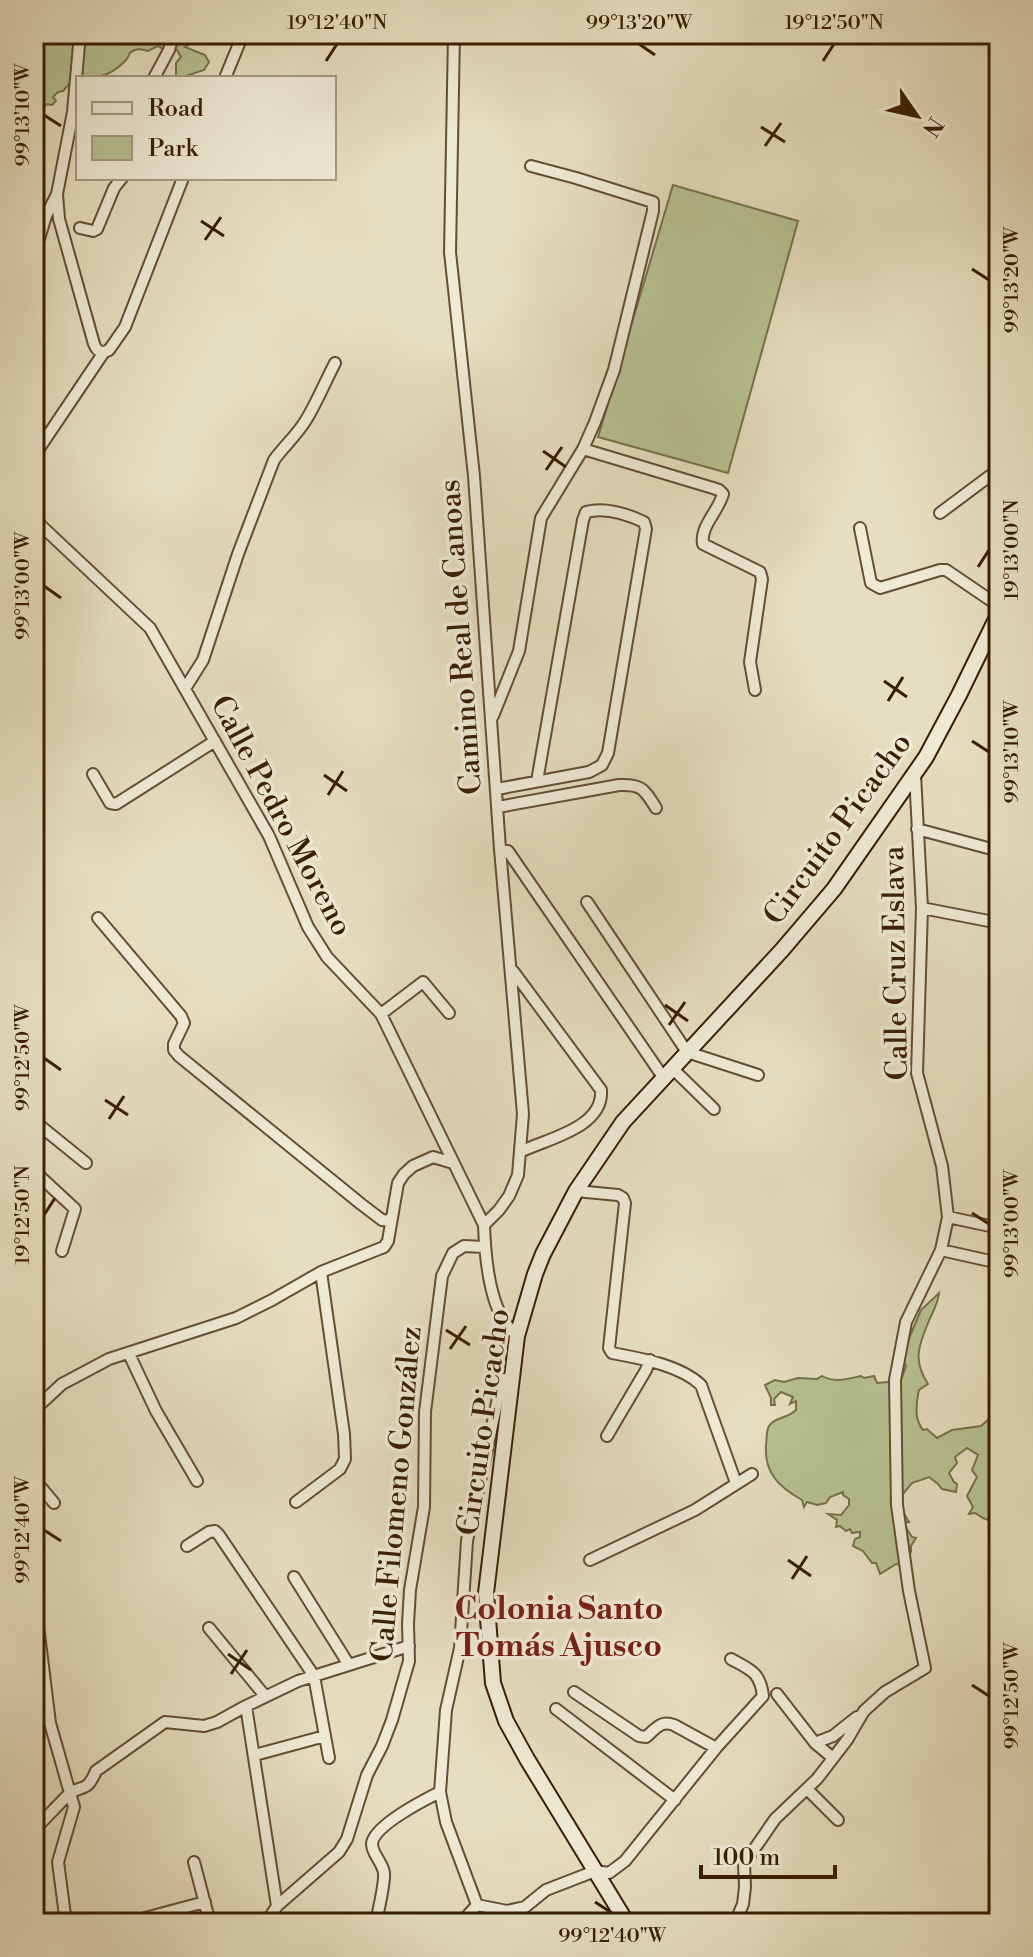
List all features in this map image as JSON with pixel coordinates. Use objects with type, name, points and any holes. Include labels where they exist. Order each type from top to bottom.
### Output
[{"type":"main road","name":"Circuito Picacho","points":[[627,1923],[520,1747],[506,1721],[493,1683],[486,1593],[517,1336],[539,1264],[576,1191],[623,1122],[782,950],[834,889],[915,773],[959,695],[999,613]]},
{"type":"street","points":[[76,76],[80,34]]},
{"type":"street","points":[[155,76],[171,43],[165,34]]},
{"type":"street","points":[[226,76],[243,34]]},
{"type":"street","name":"Camino Real de Canoas","points":[[454,34],[450,252],[474,476],[490,721],[523,1114],[518,1175],[509,1196],[484,1225]]},
{"type":"street","points":[[34,255],[46,216],[57,194],[73,112],[76,79]]},
{"type":"street","points":[[490,721],[519,651],[541,518],[583,449],[614,370],[653,211],[653,202],[531,166]]},
{"type":"street","points":[[80,228],[97,229],[120,180]]},
{"type":"street","points":[[34,456],[104,352],[109,350],[125,327],[182,180]]},
{"type":"street","points":[[57,194],[59,219],[94,344],[100,352],[104,352]]},
{"type":"street","points":[[186,687],[203,660],[238,554],[274,460],[306,420],[335,363]]},
{"type":"street","points":[[583,449],[713,488],[723,494],[706,525],[702,540],[703,544],[760,572],[762,579],[750,662],[755,690]]},
{"type":"street","points":[[940,513],[999,469]]},
{"type":"street","points":[[497,789],[589,772],[602,765],[608,753],[646,529],[644,522],[635,518],[598,509],[586,512],[583,520],[537,781]]},
{"type":"street","name":"Calle Pedro Moreno","points":[[34,519],[150,628],[269,836],[308,927],[327,957],[381,1014],[484,1225],[484,1247],[495,1303],[517,1336]]},
{"type":"street","points":[[860,528],[871,583],[875,586],[880,588],[946,570],[999,606]]},
{"type":"street","points":[[93,774],[110,803],[116,804],[215,741]]},
{"type":"street","name":"Calle Cruz Eslava","points":[[735,1923],[743,1904],[744,1864],[775,1819],[817,1779],[864,1711],[885,1692],[925,1668],[909,1591],[897,1505],[895,1380],[906,1322],[941,1250],[948,1217],[942,1166],[917,1073],[922,908],[915,773]]},
{"type":"street","points":[[498,807],[619,785],[635,785],[644,789],[656,808]]},
{"type":"street","points":[[917,829],[999,851]]},
{"type":"street","points":[[500,849],[508,851],[668,1072],[714,1109]]},
{"type":"street","points":[[587,902],[687,1052],[758,1075]]},
{"type":"street","points":[[922,908],[999,923]]},
{"type":"street","points":[[98,918],[181,1016],[184,1023],[174,1050],[361,1204],[382,1220],[391,1221]]},
{"type":"street","points":[[512,970],[601,1090],[602,1100],[595,1112],[567,1133],[520,1152]]},
{"type":"street","points":[[381,1014],[423,982],[449,1013]]},
{"type":"street","points":[[34,1121],[86,1163]]},
{"type":"street","points":[[34,1410],[62,1384],[109,1359],[236,1318],[321,1272],[384,1247],[388,1241],[398,1183],[413,1166],[433,1157],[453,1163]]},
{"type":"street","points":[[34,1171],[75,1209],[62,1251]]},
{"type":"street","points":[[576,1191],[618,1195],[625,1203],[609,1348],[612,1353],[650,1360],[693,1378],[701,1385],[736,1483]]},
{"type":"street","points":[[948,1217],[999,1228]]},
{"type":"street","name":"Calle Filomeno González","points":[[266,1923],[277,1906],[339,1852],[347,1839],[367,1775],[392,1720],[409,1661],[410,1590],[424,1507],[425,1412],[442,1276],[453,1253],[464,1246],[484,1247]]},
{"type":"street","points":[[941,1250],[999,1263]]},
{"type":"street","points":[[296,1502],[340,1469],[345,1459],[321,1272]]},
{"type":"street","points":[[129,1354],[156,1411],[197,1481]]},
{"type":"street","points":[[607,1436],[650,1360]]},
{"type":"street","points":[[477,1905],[446,1822],[440,1792],[446,1710],[460,1648],[467,1541],[500,1389],[504,1379],[512,1379]]},
{"type":"street","points":[[590,1560],[695,1510],[752,1474]]},
{"type":"street","points":[[34,1479],[54,1503]]},
{"type":"street","points":[[187,1546],[209,1532],[215,1531],[219,1535],[314,1676],[329,1758]]},
{"type":"street","points":[[294,1577],[349,1665]]},
{"type":"street","points":[[34,1593],[37,1641],[50,1723],[74,1807],[58,1862],[66,1923]]},
{"type":"street","points":[[209,1628],[265,1696]]},
{"type":"street","points":[[34,1830],[71,1792],[82,1790],[91,1783],[96,1771],[165,1722],[204,1726],[217,1722],[265,1696],[314,1676],[409,1646]]},
{"type":"street","points":[[477,1905],[507,1911],[525,1907],[546,1890],[595,1871],[609,1873],[625,1861],[716,1748],[763,1696],[762,1684],[756,1673],[731,1659]]},
{"type":"street","points":[[574,1692],[639,1736],[646,1737],[667,1722],[716,1748]]},
{"type":"street","points":[[777,1694],[815,1743],[833,1758]]},
{"type":"street","points":[[246,1706],[277,1906]]},
{"type":"street","points":[[556,1709],[675,1800]]},
{"type":"street","points":[[815,1743],[833,1736],[864,1711]]},
{"type":"street","points":[[255,1755],[325,1736]]},
{"type":"street","points":[[807,1789],[838,1820]]},
{"type":"street","points":[[376,1923],[384,1873],[372,1848],[372,1841],[403,1811],[440,1792]]},
{"type":"street","points":[[194,1862],[210,1923]]},
{"type":"street","points":[[145,1918],[205,1902]]},
{"type":"street","points":[[461,1923],[477,1905]]},
{"type":"green space","points":[[186,34],[192,42],[185,47],[205,55],[209,62],[204,70],[176,76],[176,63],[181,57],[177,50],[168,52],[158,46],[148,51],[137,49],[110,72],[100,76],[77,75],[53,97],[56,101],[52,105],[47,104],[40,110],[34,107],[34,43],[42,45],[52,40],[50,35]]},
{"type":"green space","points":[[673,185],[798,221],[728,473],[598,437]]},
{"type":"green space","points":[[939,1293],[920,1347],[920,1368],[928,1384],[919,1390],[918,1421],[923,1430],[927,1429],[937,1438],[952,1430],[981,1426],[989,1419],[999,1417],[999,1524],[975,1513],[969,1514],[973,1507],[967,1496],[977,1477],[972,1470],[978,1455],[967,1448],[955,1457],[957,1463],[949,1473],[957,1484],[956,1492],[942,1489],[929,1477],[912,1483],[902,1495],[903,1512],[909,1522],[903,1523],[916,1538],[911,1552],[901,1565],[896,1564],[880,1574],[876,1563],[853,1546],[860,1532],[852,1533],[850,1529],[846,1531],[840,1526],[836,1527],[837,1520],[828,1514],[841,1515],[849,1505],[849,1499],[843,1492],[830,1497],[826,1503],[817,1505],[807,1502],[804,1507],[802,1500],[786,1490],[770,1471],[766,1455],[768,1428],[774,1421],[796,1410],[796,1401],[790,1404],[793,1397],[781,1392],[774,1399],[775,1405],[771,1405],[765,1385],[775,1380],[784,1382],[822,1376],[836,1380],[874,1376],[877,1383],[891,1384],[901,1380],[906,1366],[895,1351],[907,1343],[921,1310]]},
{"type":"district","name":"Colonia Santo Tomás Ajusco","points":[[559,1628]]}]
